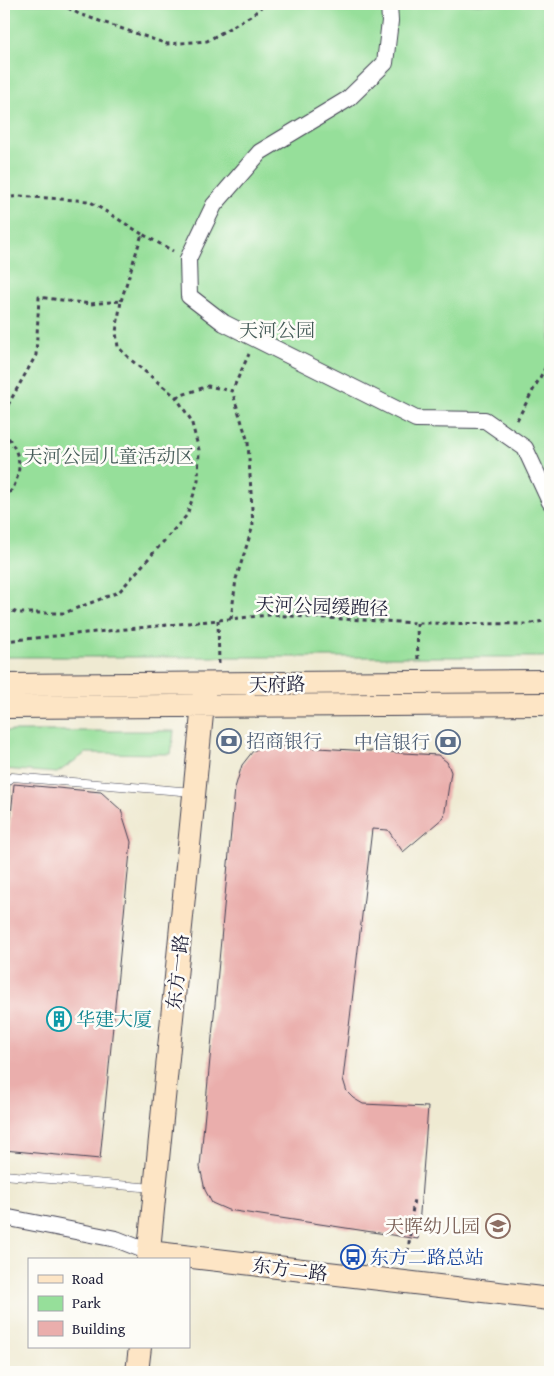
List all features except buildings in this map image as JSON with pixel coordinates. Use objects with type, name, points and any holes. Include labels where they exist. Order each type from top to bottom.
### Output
[{"type":"main road","name":"天府路","points":[[4,685],[550,681]]},
{"type":"main road","name":"东方一路","points":[[149,1256],[203,707],[212,684]]},
{"type":"main road","name":"天府路","points":[[4,707],[550,704]]},
{"type":"main road","name":"东方二路","points":[[149,1256],[168,1258]]},
{"type":"main road","name":"东方二路","points":[[190,1260],[550,1299]]},
{"type":"main road","points":[[137,1372],[140,1348]]},
{"type":"street","points":[[389,4],[390,21],[385,64],[348,99],[260,152],[214,206],[188,259],[189,296],[224,323],[416,419],[485,420],[524,448],[550,502]]},
{"type":"street","points":[[4,1217],[116,1239],[149,1256]]},
{"type":"lane","points":[[4,800],[6,783],[12,777],[195,792]]},
{"type":"lane","points":[[4,1175],[155,1188]]},
{"type":"path","points":[[61,4],[79,14],[167,44],[207,41],[254,14],[264,4]]},
{"type":"path","points":[[4,198],[20,196],[89,201],[142,234],[188,259]]},
{"type":"path","points":[[4,608],[18,613],[64,613],[119,592],[187,515],[198,481],[199,450],[191,420],[176,397],[118,347],[116,332],[121,301],[142,234]]},
{"type":"path","points":[[4,412],[36,355],[38,297],[90,304],[121,301]]},
{"type":"path","points":[[231,619],[236,579],[253,526],[248,442],[232,391],[256,339]]},
{"type":"path","points":[[508,436],[550,359]]},
{"type":"path","points":[[176,397],[208,386],[232,391]]},
{"type":"path","points":[[4,430],[15,448],[20,468],[13,491],[4,497]]},
{"type":"path","name":"天河公园缓跑径","points":[[4,641],[270,615],[417,623],[526,624],[550,620]]},
{"type":"path","points":[[212,684],[218,620]]},
{"type":"path","points":[[417,623],[418,649]]},
{"type":"path","points":[[408,1252],[414,1197]]},
{"type":"green space","name":"天河公园","points":[[4,4],[550,4],[550,657],[4,657]]},
{"type":"green space","points":[[4,731],[174,731],[171,754],[86,753],[57,773],[4,769]]},
{"type":"place","name":"招商银行","points":[[229,741]]},
{"type":"place","name":"中信银行","points":[[448,742]]},
{"type":"place","name":"华建大厦","points":[[59,1019]]},
{"type":"place","name":"天晖幼儿园","points":[[498,1226]]},
{"type":"place","name":"东方二路总站","points":[[353,1257]]},
{"type":"park label","name":"天河公园儿童活动区","points":[[109,456]]}]
